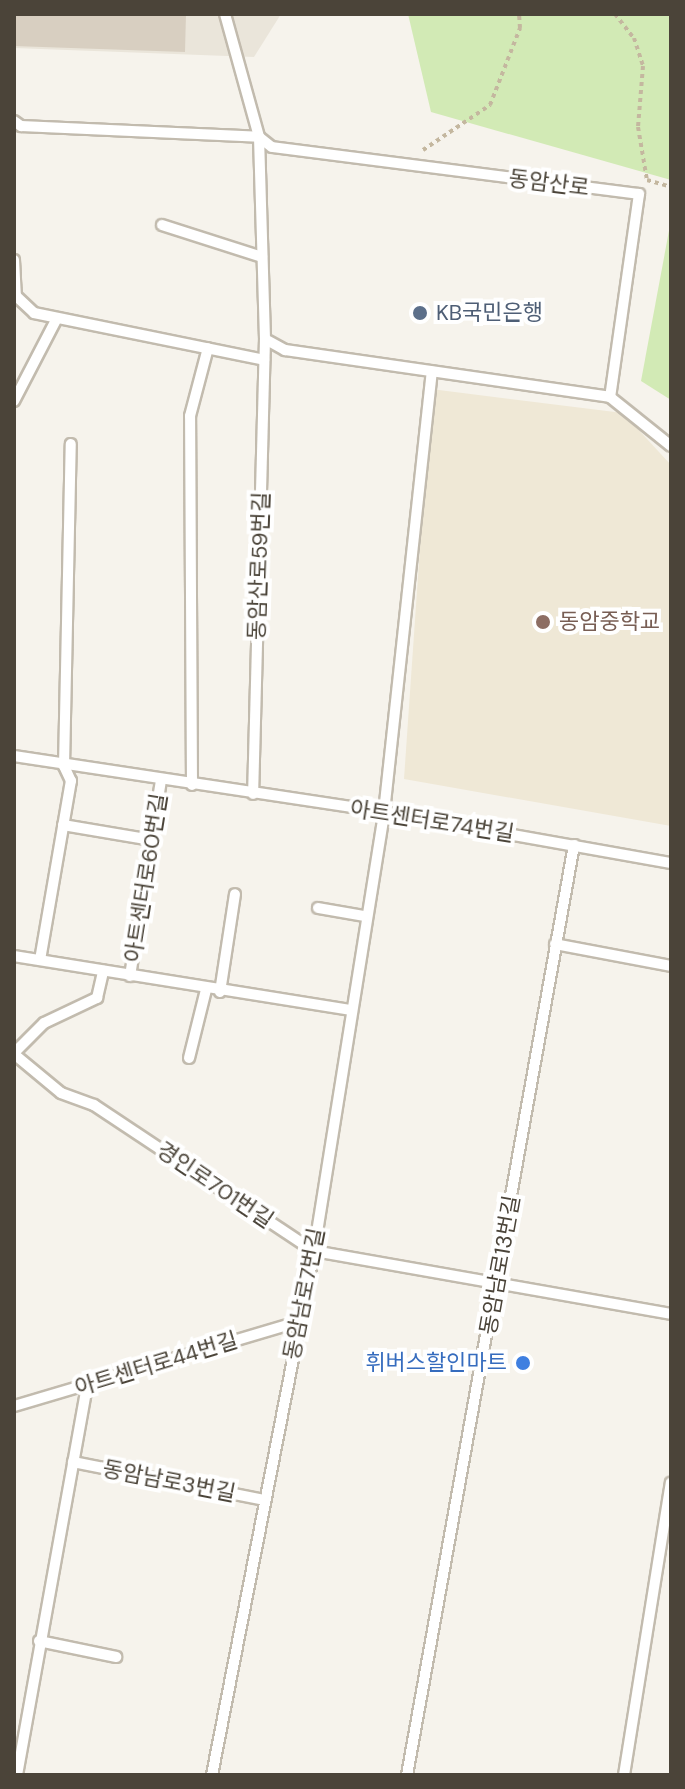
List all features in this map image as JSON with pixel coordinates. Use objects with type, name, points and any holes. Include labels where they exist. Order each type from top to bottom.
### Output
[{"type":"lane","points":[[225,14],[259,137],[265,339],[285,350],[610,397],[671,446]]},
{"type":"lane","name":"동암산로","points":[[14,121],[21,126],[259,137],[272,147],[639,194],[610,397]]},
{"type":"lane","points":[[162,225],[262,257]]},
{"type":"lane","points":[[14,260],[16,296],[34,313],[264,360]]},
{"type":"lane","points":[[14,401],[57,318]]},
{"type":"lane","name":"동암산로59번길","points":[[253,794],[265,339]]},
{"type":"lane","points":[[192,785],[190,416],[208,348]]},
{"type":"lane","name":"동암남로7번길","points":[[212,1775],[297,1322],[314,1251],[364,916],[384,812],[432,372]]},
{"type":"lane","points":[[40,960],[71,781],[64,766],[71,444]]},
{"type":"lane","name":"아트센터로74번길","points":[[14,756],[64,766],[384,812],[671,863]]},
{"type":"lane","name":"아트센터로60번길","points":[[130,976],[161,780]]},
{"type":"lane","points":[[63,825],[152,840]]},
{"type":"lane","name":"동암남로13번길","points":[[407,1775],[574,845]]},
{"type":"lane","points":[[220,992],[235,894]]},
{"type":"lane","points":[[318,908],[364,916]]},
{"type":"lane","points":[[555,944],[671,966]]},
{"type":"lane","name":"아트센터로60번길","points":[[14,956],[206,990],[350,1010]]},
{"type":"lane","name":"아트센터로60번길","points":[[14,1054],[44,1023],[97,998],[103,971]]},
{"type":"lane","points":[[189,1058],[206,990]]},
{"type":"lane","name":"경인로701번길","points":[[14,1054],[61,1093],[94,1105],[314,1251],[671,1314]]},
{"type":"lane","name":"아트센터로44번길","points":[[14,1406],[297,1322]]},
{"type":"lane","name":"동암남로3번길","points":[[17,1775],[87,1384]]},
{"type":"lane","name":"동암남로3번길","points":[[73,1462],[265,1500]]},
{"type":"lane","points":[[624,1775],[671,1485]]},
{"type":"lane","points":[[39,1641],[116,1657]]},
{"type":"path","points":[[402,164],[490,105],[520,28],[519,14]]},
{"type":"path","points":[[615,14],[634,38],[643,66],[638,127],[647,180],[671,187]]},
{"type":"shaded area","points":[[14,14],[281,14],[254,57],[14,48]]},
{"type":"shaded area","name":"동암중학교","points":[[431,389],[623,413],[671,465],[671,826],[404,779]]},
{"type":"green space","points":[[408,14],[671,14],[671,180],[431,112]]},
{"type":"green space","points":[[671,220],[671,400],[641,381]]},
{"type":"building","points":[[14,14],[186,14],[185,52],[14,46]]},
{"type":"place","name":"KB국민은행","points":[[420,313]]},
{"type":"place","name":"동암중학교","points":[[543,622]]},
{"type":"place","name":"휘버스할인마트","points":[[523,1363]]}]
